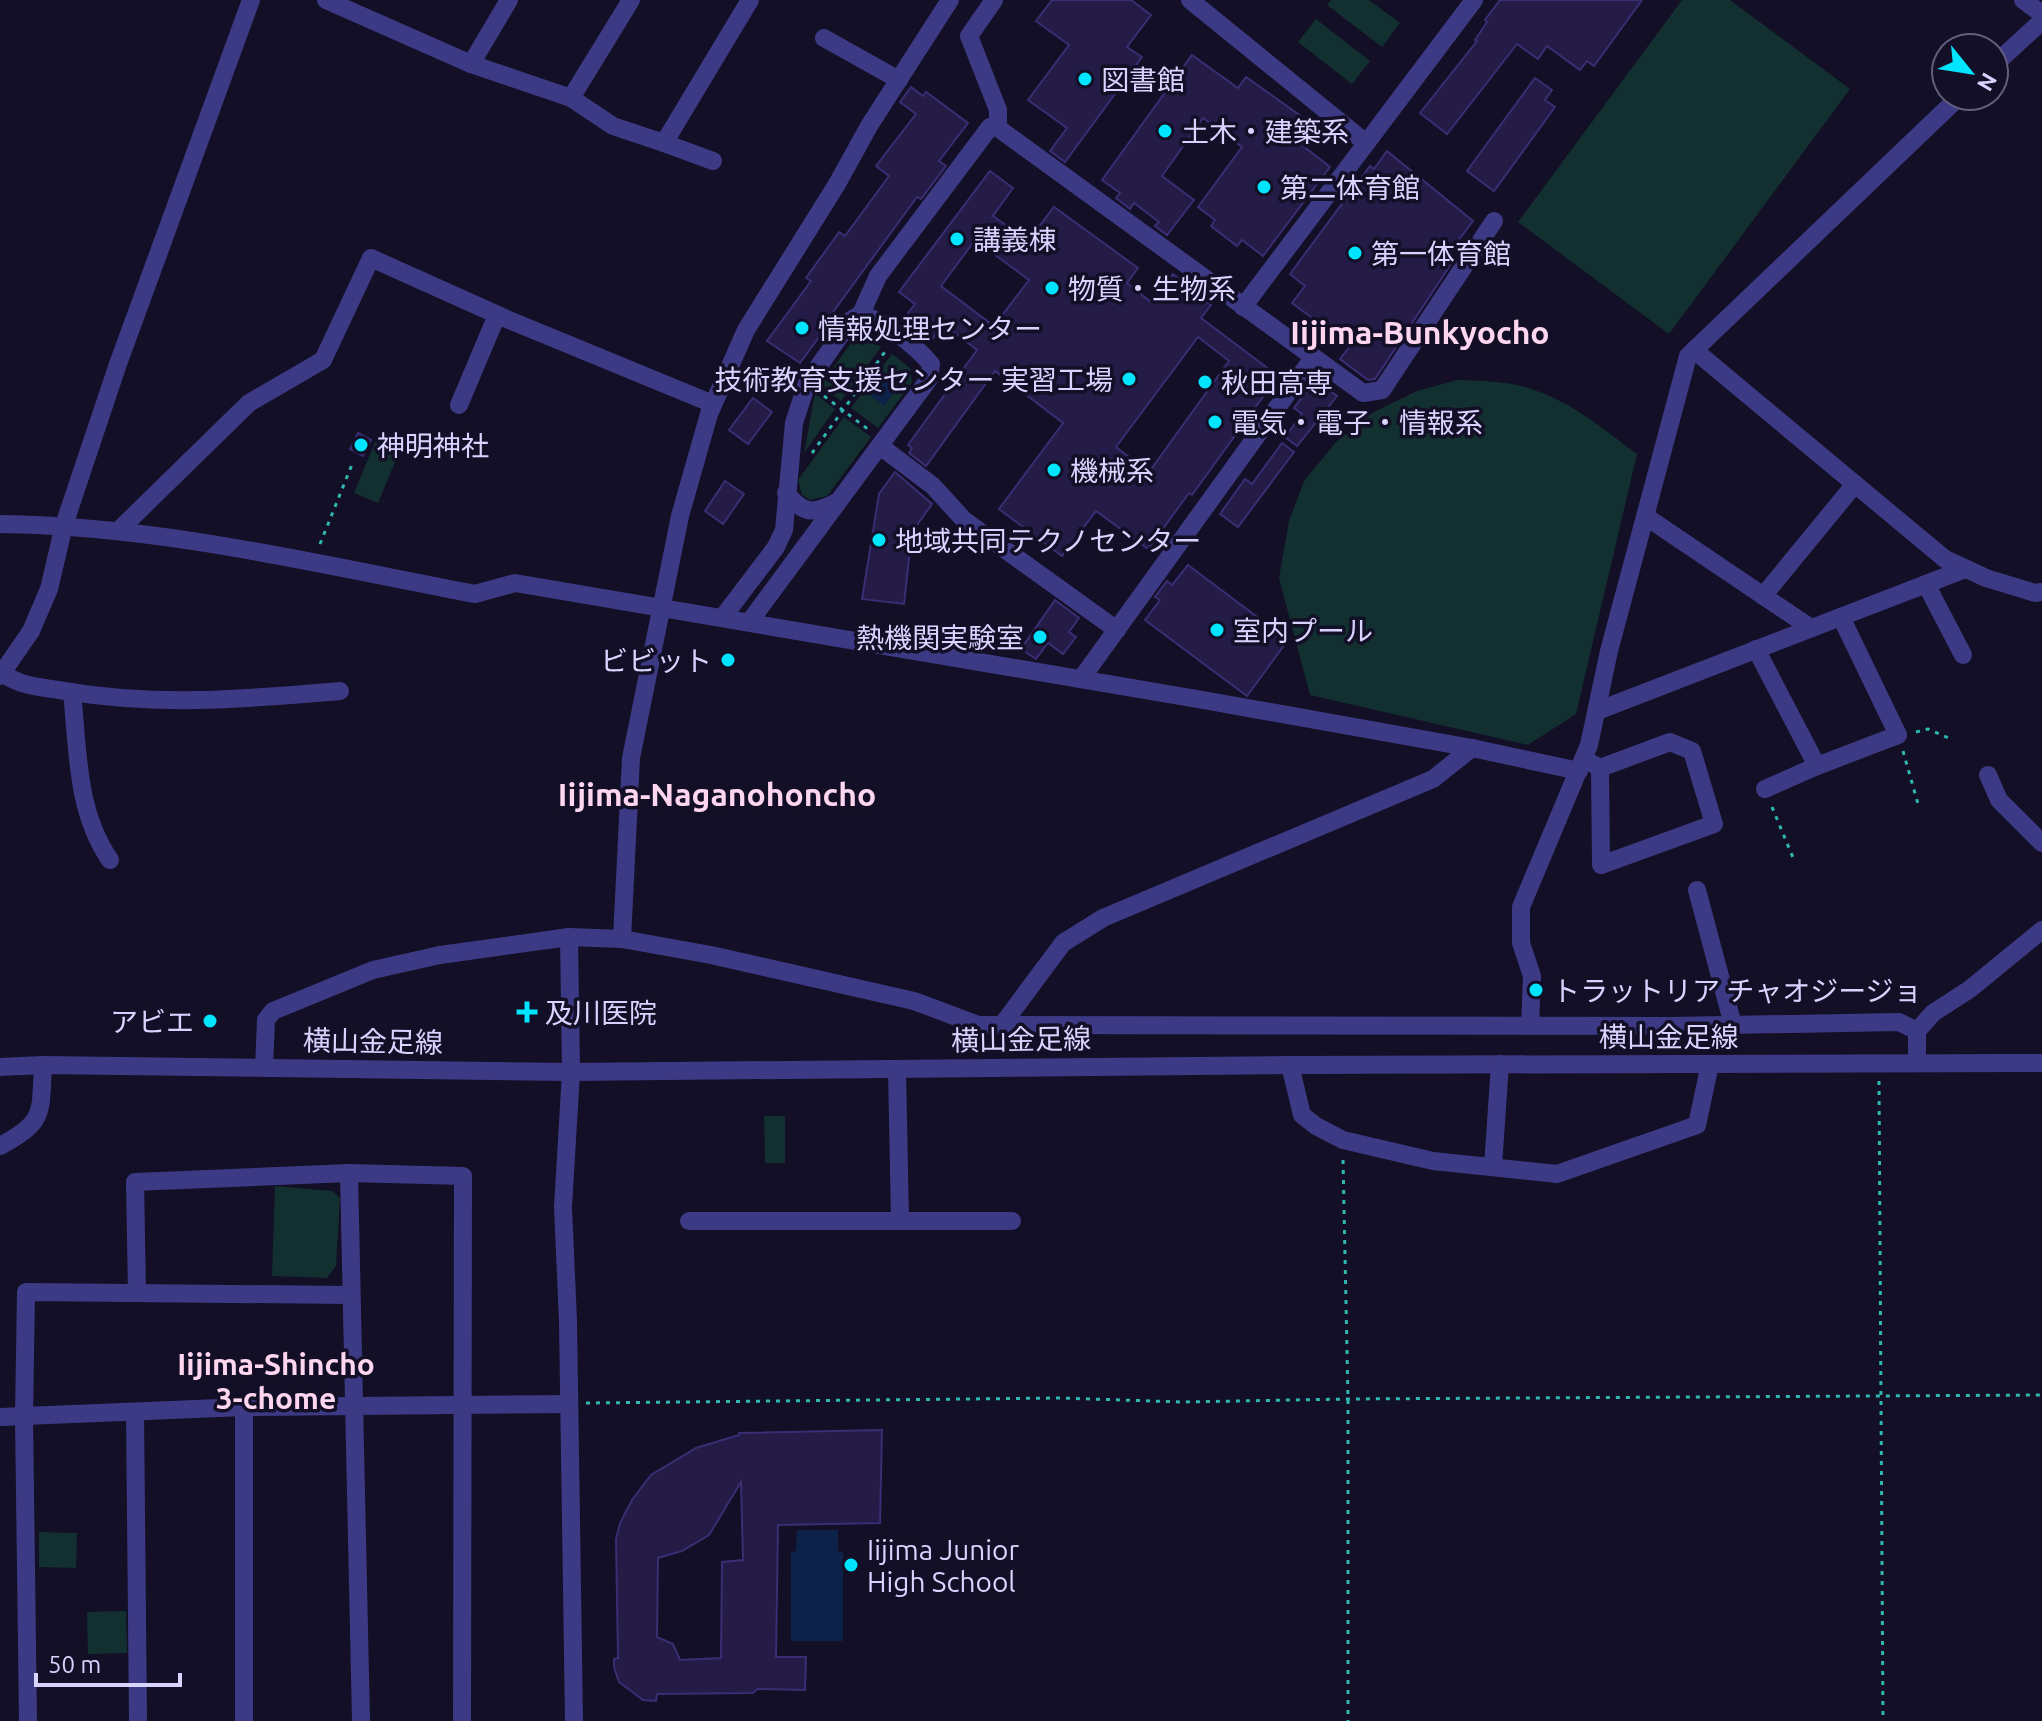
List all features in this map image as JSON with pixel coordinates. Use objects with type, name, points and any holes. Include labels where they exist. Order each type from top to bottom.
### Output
[{"type":"street","points":[[251,0],[118,364],[64,525],[49,589],[31,631],[1,674],[16,683],[114,699],[215,702],[340,691]]},
{"type":"street","points":[[326,0],[471,64],[571,98],[613,126],[713,161]]},
{"type":"street","points":[[471,64],[509,0]]},
{"type":"street","points":[[571,98],[631,0]]},
{"type":"street","points":[[664,143],[750,0]]},
{"type":"street","points":[[622,939],[631,758],[660,606],[695,456],[713,404],[746,330],[950,0]]},
{"type":"street","points":[[994,0],[969,36],[998,110],[998,128]]},
{"type":"street","points":[[1190,0],[1366,143]]},
{"type":"street","points":[[1243,307],[1474,0]]},
{"type":"street","points":[[2023,0],[2042,14]]},
{"type":"street","points":[[2010,50],[2042,21]]},
{"type":"street","points":[[824,38],[899,80]]},
{"type":"street","points":[[0,524],[64,525],[194,539],[475,594],[515,583],[1588,766],[1670,742],[1692,751],[1714,824],[1601,865],[1588,766],[1597,711],[1609,651],[1688,356],[1943,112]]},
{"type":"street","points":[[723,617],[776,547],[784,530],[794,423],[807,383],[851,320],[861,314],[878,276],[990,127],[998,128],[1363,393],[1382,390],[1494,221]]},
{"type":"street","points":[[118,531],[249,403],[323,360],[371,258],[497,315],[713,404]]},
{"type":"street","points":[[750,621],[929,379],[931,364],[875,319],[861,314]]},
{"type":"street","points":[[459,405],[497,315]]},
{"type":"street","points":[[1694,350],[1945,559],[1986,578],[2035,593],[2042,592]]},
{"type":"street","points":[[1081,679],[1313,358]]},
{"type":"street","points":[[882,443],[933,486],[964,520],[1117,630]]},
{"type":"street","points":[[1763,596],[1855,484]]},
{"type":"street","points":[[786,493],[796,506],[807,511],[822,510],[839,501]]},
{"type":"street","points":[[1645,516],[1811,628]]},
{"type":"street","points":[[1597,711],[1965,569]]},
{"type":"street","points":[[1926,584],[1963,655]]},
{"type":"street","points":[[1765,789],[1898,735],[1841,617]]},
{"type":"street","points":[[1756,649],[1817,766]]},
{"type":"street","points":[[72,692],[84,804],[102,849],[110,860]]},
{"type":"street","points":[[1002,1025],[1063,943],[1103,918],[1433,779],[1472,748]]},
{"type":"street","points":[[1530,1026],[1532,976],[1521,943],[1521,907],[1545,845],[1588,766]]},
{"type":"street","points":[[1988,775],[1999,800],[2042,843]]},
{"type":"street","points":[[1697,890],[1733,1025]]},
{"type":"street","points":[[1917,1063],[1917,1031],[1933,1013],[1970,989],[2042,930]]},
{"type":"street","points":[[569,937],[571,1072],[563,1207],[568,1321],[574,1721]]},
{"type":"street","points":[[264,1068],[266,1020],[273,1011],[373,970],[440,955],[569,937],[622,939],[711,955],[914,1001],[978,1025],[1530,1026],[1899,1022],[1917,1031]]},
{"type":"street","name":"横山金足線","points":[[0,1067],[571,1072],[1290,1065],[2042,1063]]},
{"type":"street","points":[[1493,1166],[1500,1064]]},
{"type":"street","points":[[1290,1065],[1302,1115],[1343,1140],[1433,1161],[1557,1174],[1697,1125],[1710,1064]]},
{"type":"street","points":[[0,1146],[32,1127],[40,1113],[43,1065]]},
{"type":"street","points":[[897,1069],[900,1221]]},
{"type":"street","points":[[349,1173],[361,1721]]},
{"type":"street","points":[[137,1293],[135,1182],[349,1173],[463,1176],[462,1721]]},
{"type":"street","points":[[689,1221],[1012,1221]]},
{"type":"street","points":[[28,1721],[24,1417],[26,1292],[350,1295]]},
{"type":"street","points":[[0,1417],[244,1407],[569,1404]]},
{"type":"street","points":[[244,1407],[244,1721]]},
{"type":"street","points":[[135,1412],[138,1721]]},
{"type":"path","points":[[805,462],[897,336]]},
{"type":"path","points":[[807,383],[882,443]]},
{"type":"path","points":[[313,563],[353,462]]},
{"type":"path","points":[[1918,804],[1898,735],[1928,729],[1951,739]]},
{"type":"path","points":[[1765,789],[1794,860]]},
{"type":"path","points":[[1879,1077],[1883,1721]]},
{"type":"path","points":[[1343,1140],[1348,1399],[1348,1721]]},
{"type":"path","points":[[569,1404],[1061,1398],[1182,1402],[2042,1395]]},
{"type":"green space","points":[[1331,0],[1369,0],[1400,23],[1382,47],[1327,5]]},
{"type":"green space","points":[[1682,0],[1730,0],[1850,89],[1669,334],[1518,222]]},
{"type":"green space","points":[[1316,19],[1370,61],[1352,84],[1298,42]]},
{"type":"green space","points":[[867,337],[881,347],[841,401],[820,385],[855,338]]},
{"type":"green space","points":[[892,354],[910,368],[912,382],[878,428],[851,408]]},
{"type":"green space","points":[[1457,380],[1508,383],[1551,396],[1637,454],[1576,714],[1528,745],[1310,695],[1279,578],[1289,521],[1304,481],[1336,442],[1372,413],[1417,391]]},
{"type":"green space","points":[[815,394],[835,409],[804,453]]},
{"type":"green space","points":[[844,417],[871,437],[827,496],[810,500],[802,495],[798,480]]},
{"type":"green space","points":[[378,435],[402,445],[378,503],[354,493]]},
{"type":"green space","points":[[764,1116],[785,1116],[785,1163],[765,1163]]},
{"type":"green space","points":[[275,1186],[332,1191],[340,1198],[336,1266],[327,1278],[272,1276]]},
{"type":"green space","points":[[39,1532],[77,1533],[76,1568],[39,1567]]},
{"type":"green space","points":[[126,1611],[127,1653],[88,1654],[87,1612]]},
{"type":"water","points":[[886,376],[899,386],[884,406],[871,396]]},
{"type":"water","points":[[797,1530],[838,1530],[838,1551],[843,1552],[843,1641],[791,1641],[791,1552],[796,1551]]},
{"type":"building","name":"図書館","points":[[1052,0],[1131,0],[1151,15],[1127,47],[1142,57],[1065,162],[1050,151],[1067,128],[1028,100],[1069,45],[1036,21]]},
{"type":"building","points":[[1500,0],[1642,0],[1594,66],[1587,61],[1580,70],[1547,46],[1538,59],[1517,44],[1447,134],[1420,113],[1477,41],[1487,22],[1485,20]]},
{"type":"building","points":[[1192,55],[1238,88],[1246,77],[1312,124],[1298,142],[1330,167],[1263,256],[1242,240],[1237,246],[1211,226],[1215,220],[1198,207],[1242,147],[1203,118],[1162,176],[1194,200],[1167,235],[1155,226],[1159,222],[1134,203],[1130,209],[1116,198],[1120,193],[1102,180]]},
{"type":"building","points":[[1535,78],[1552,90],[1545,100],[1555,107],[1494,191],[1467,171]]},
{"type":"building","points":[[911,87],[923,96],[926,92],[968,123],[939,161],[946,166],[921,199],[917,197],[833,312],[836,314],[800,363],[767,341],[811,281],[806,278],[839,232],[845,236],[889,176],[876,166],[916,114],[900,102]]},
{"type":"building","points":[[1387,151],[1473,221],[1449,253],[1455,258],[1375,379],[1368,380],[1340,359],[1350,346],[1292,303],[1305,286],[1290,274],[1370,166],[1374,169]]},
{"type":"building","points":[[990,171],[1013,188],[993,216],[1028,241],[1054,207],[1138,268],[1127,283],[1151,302],[1173,274],[1211,305],[1201,318],[1278,376],[1192,495],[1189,493],[1148,549],[1096,511],[1062,556],[999,509],[1063,423],[995,371],[926,466],[909,453],[912,448],[908,445],[977,350],[943,324],[933,338],[905,317],[915,304],[899,292]],"holes":[[[975,240],[1029,280],[994,326],[941,286]],[[1198,337],[1229,361],[1149,472],[1116,447]]]},
{"type":"building","points":[[1316,379],[1337,396],[1297,446],[1285,437],[1302,414],[1294,408]]},
{"type":"building","points":[[753,398],[772,412],[748,444],[729,430]]},
{"type":"building","name":"神明神社","points":[[358,433],[371,440],[363,456],[350,449]]},
{"type":"building","points":[[1282,443],[1294,452],[1238,527],[1220,514],[1245,479],[1252,484]]},
{"type":"building","name":"地域共同テクノセンター","points":[[895,472],[932,504],[912,532],[904,604],[862,599],[879,494]]},
{"type":"building","points":[[725,481],[744,494],[723,524],[705,511]]},
{"type":"building","name":"室内プール","points":[[1188,565],[1288,640],[1247,696],[1145,620],[1160,600],[1155,597],[1167,581],[1172,585]]},
{"type":"building","name":"熱機関実験室","points":[[1055,600],[1079,618],[1069,632],[1076,637],[1063,654],[1048,643],[1036,659],[1021,649]]},
{"type":"building","points":[[882,1430],[880,1523],[778,1525],[776,1657],[806,1657],[805,1690],[657,1694],[656,1701],[643,1700],[619,1682],[614,1667],[614,1659],[618,1658],[616,1539],[620,1523],[651,1475],[696,1448],[739,1433]],"holes":[[[741,1482],[743,1560],[722,1562],[721,1658],[680,1660],[673,1644],[657,1637],[658,1558],[682,1551],[709,1535]]]},
{"type":"place","name":"図書館","points":[[1085,79]]},
{"type":"place","name":"土木・建築系","points":[[1165,131]]},
{"type":"place","name":"第二体育館","points":[[1264,187]]},
{"type":"place","name":"講義棟","points":[[957,239]]},
{"type":"place","name":"第一体育館","points":[[1355,253]]},
{"type":"place","name":"物質・生物系","points":[[1052,288]]},
{"type":"place","name":"情報処理センター","points":[[802,328]]},
{"type":"place","name":"技術教育支援センター 実習工場","points":[[1129,379]]},
{"type":"place","name":"秋田高専","points":[[1205,382]]},
{"type":"place","name":"電気・電子・情報系","points":[[1215,422]]},
{"type":"place","name":"神明神社","points":[[361,445]]},
{"type":"place","name":"機械系","points":[[1054,470]]},
{"type":"place","name":"地域共同テクノセンター","points":[[879,540]]},
{"type":"place","name":"室内プール","points":[[1217,630]]},
{"type":"place","name":"熱機関実験室","points":[[1040,637]]},
{"type":"place","name":"ビビット","points":[[728,660]]},
{"type":"place","name":"トラットリア チャオジージョ","points":[[1536,990]]},
{"type":"place","name":"及川医院","points":[[527,1012]]},
{"type":"place","name":"アビエ","points":[[210,1021]]},
{"type":"place","name":"Iijima Junior High School","points":[[851,1565]]},
{"type":"district","name":"Iijima-Bunkyocho","points":[[1420,332]]},
{"type":"district","name":"Iijima-Naganohoncho","points":[[717,794]]},
{"type":"district","name":"Iijima-Shincho 3-chome","points":[[276,1381]]}]
